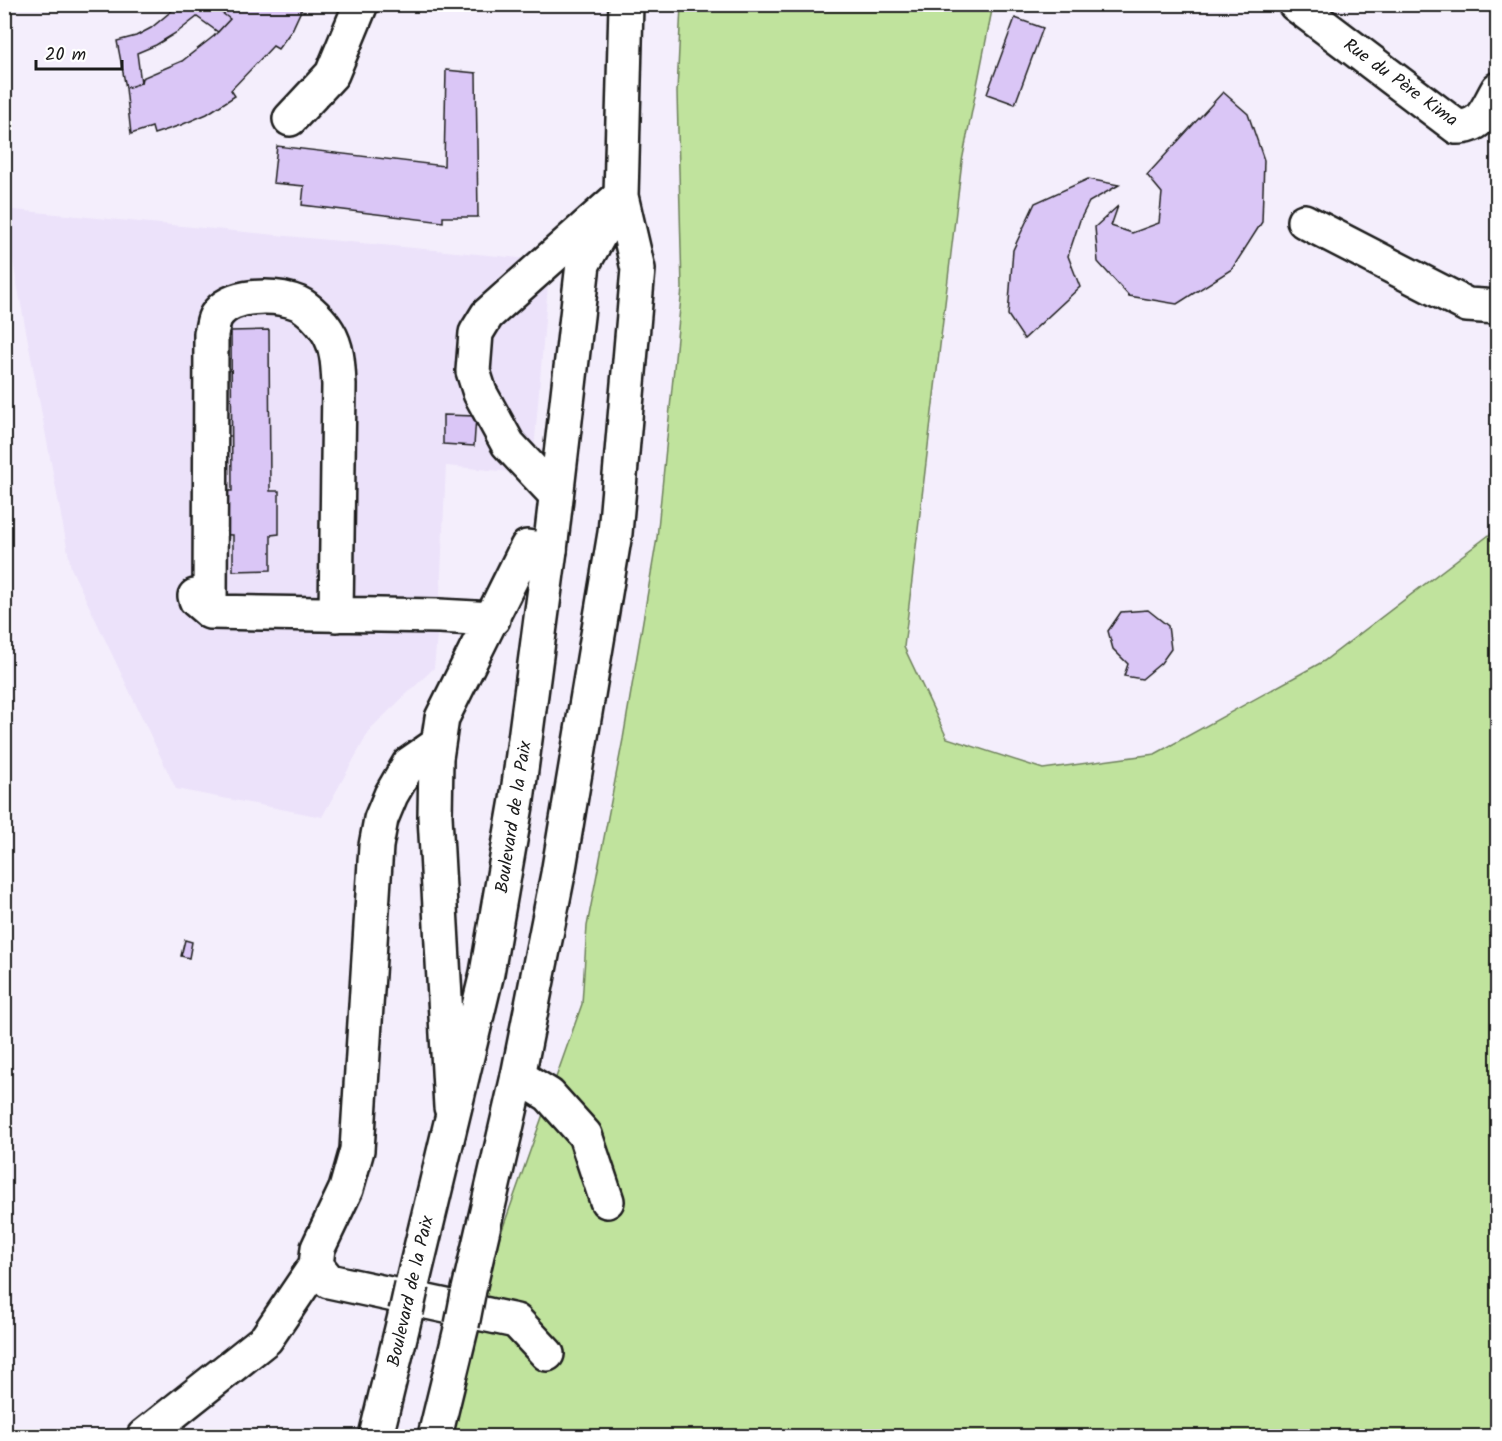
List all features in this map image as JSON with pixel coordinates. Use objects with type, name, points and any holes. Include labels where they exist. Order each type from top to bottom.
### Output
[{"type":"main road","points":[[290,119],[332,75],[361,4]]},
{"type":"main road","name":"Boulevard de la Paix","points":[[435,1437],[518,1076],[558,874],[615,533],[638,269],[621,196],[626,4]]},
{"type":"main road","name":"Rue du Père Kima","points":[[1295,4],[1457,127],[1470,127],[1478,122],[1497,89]]},
{"type":"main road","points":[[556,495],[508,444],[480,393],[473,371],[476,333],[487,315],[621,196]]},
{"type":"main road","name":"Boulevard de la Paix","points":[[376,1437],[487,973],[515,811],[550,550],[584,264],[621,196]]},
{"type":"main road","points":[[1304,221],[1467,305],[1497,307]]},
{"type":"main road","points":[[336,615],[339,386],[337,354],[328,332],[315,316],[299,304],[272,297],[248,297],[230,304],[216,315],[211,333],[210,612],[493,619]]},
{"type":"main road","points":[[452,1120],[435,816],[436,758],[442,718],[527,547],[550,550]]},
{"type":"main road","points":[[144,1437],[266,1339],[316,1265],[318,1248],[346,1189],[357,1150],[376,846],[381,819],[391,795],[409,764],[438,744]]},
{"type":"main road","points":[[518,1076],[549,1095],[585,1135],[607,1201]]},
{"type":"main road","points":[[316,1265],[329,1281],[516,1320],[547,1354]]},
{"type":"shaded area","points":[[4,209],[550,261],[532,474],[446,466],[439,616],[434,668],[371,728],[322,817],[176,789],[71,568]]},
{"type":"green space","points":[[681,5],[993,5],[962,161],[904,647],[947,738],[1043,769],[1155,754],[1324,661],[1497,529],[1497,1436],[435,1436],[448,1383],[582,1004],[587,926],[623,739],[657,538],[682,288],[677,92]]},
{"type":"building","points":[[180,4],[210,4],[230,19],[218,32],[197,17],[156,45],[137,53],[141,83],[126,88],[117,41],[136,36],[151,28]]},
{"type":"building","points":[[210,4],[304,4],[292,30],[278,49],[273,46],[231,90],[235,96],[207,114],[181,125],[154,134],[152,127],[131,134],[126,88],[141,83],[142,78],[182,61],[214,36],[230,19]]},
{"type":"building","points":[[1015,18],[1043,28],[1015,104],[987,94]]},
{"type":"building","points":[[446,70],[476,73],[478,217],[443,217],[443,222],[302,205],[304,186],[273,183],[277,146],[444,166]]},
{"type":"building","points":[[1223,92],[1248,114],[1264,160],[1262,222],[1232,269],[1177,304],[1129,296],[1098,262],[1095,227],[1118,206],[1111,226],[1132,233],[1159,223],[1162,193],[1147,175]]},
{"type":"building","points":[[1088,179],[1119,185],[1089,202],[1080,220],[1068,256],[1080,287],[1024,339],[1008,315],[1013,250],[1035,203]]},
{"type":"building","points":[[269,330],[270,491],[279,491],[279,534],[271,535],[271,570],[233,571],[233,535],[201,534],[201,491],[232,491],[231,331]]},
{"type":"building","points":[[443,415],[476,416],[474,446],[443,444]]},
{"type":"building","points":[[1148,610],[1168,626],[1171,649],[1161,663],[1142,679],[1124,676],[1128,664],[1113,649],[1108,631],[1121,612]]},
{"type":"building","points":[[185,940],[192,942],[189,958],[181,956]]}]
